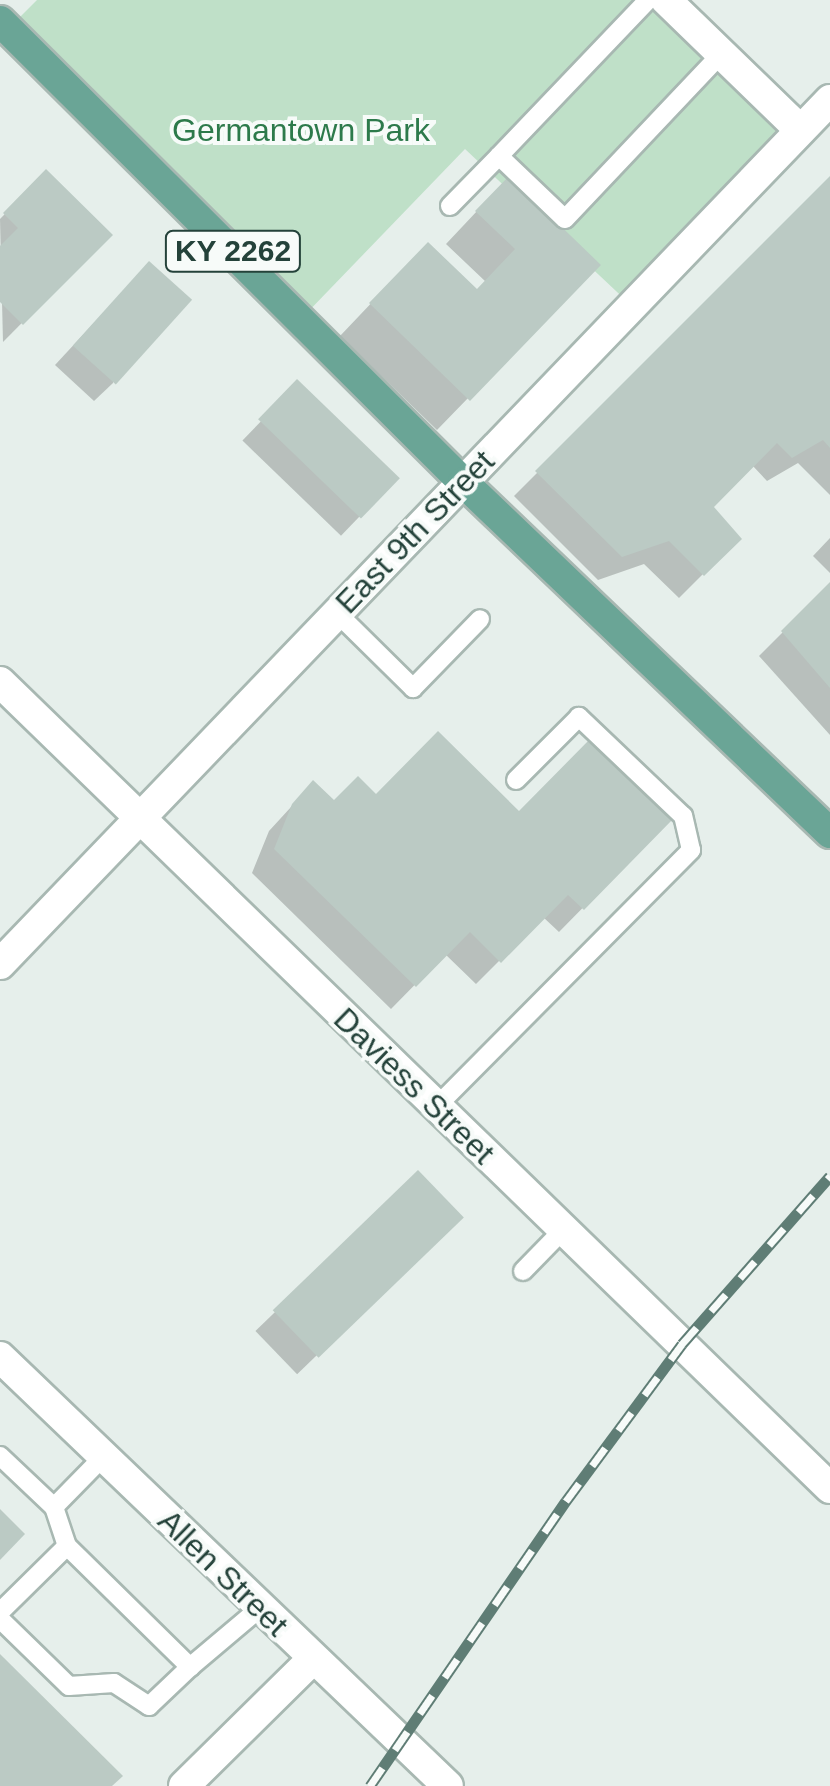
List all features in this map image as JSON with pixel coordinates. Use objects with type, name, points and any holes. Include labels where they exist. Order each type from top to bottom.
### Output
[{"type":"main road","name":"KY 2262","points":[[0,21],[464,482],[830,833]]},
{"type":"street","points":[[666,0],[800,130]]},
{"type":"street","name":"East 9th Street","points":[[0,964],[830,100]]},
{"type":"street","name":"Daviess Street","points":[[0,682],[137,820],[830,1488]]},
{"type":"street","name":"Allen Street","points":[[0,1357],[448,1786]]},
{"type":"street","points":[[184,1786],[313,1659]]},
{"type":"lane","points":[[450,206],[648,0]]},
{"type":"lane","points":[[499,156],[566,220],[721,54]]},
{"type":"lane","points":[[337,613],[413,688],[480,619]]},
{"type":"lane","points":[[436,1107],[691,850],[683,816],[580,717],[516,780]]},
{"type":"lane","points":[[523,1271],[564,1230]]},
{"type":"lane","points":[[0,1456],[54,1507],[67,1546],[190,1667]]},
{"type":"lane","points":[[54,1507],[103,1456]]},
{"type":"lane","points":[[67,1546],[0,1615],[69,1686],[114,1683],[149,1706],[260,1608]]},
{"type":"green space","name":"Germantown Park","points":[[37,0],[666,0],[800,130],[633,307],[465,149],[302,318],[8,29]]},
{"type":"building","points":[[46,169],[113,235],[23,325],[0,302],[0,246],[18,228],[3,213]]},
{"type":"building","points":[[509,176],[601,265],[470,401],[369,303],[428,242],[477,289],[515,249],[475,211]]},
{"type":"building","points":[[830,176],[830,448],[823,440],[792,458],[777,443],[714,507],[742,539],[704,576],[669,541],[622,557],[535,471]]},
{"type":"building","points":[[149,261],[192,300],[116,385],[73,346]]},
{"type":"building","points":[[297,379],[400,478],[361,519],[258,419]]},
{"type":"building","points":[[830,582],[830,688],[781,631]]},
{"type":"building","points":[[438,731],[519,811],[591,738],[673,819],[584,910],[568,895],[501,963],[470,932],[416,987],[274,849],[292,804],[313,780],[334,800],[358,776],[376,794]]},
{"type":"building","points":[[418,1170],[464,1217],[319,1358],[273,1310]]},
{"type":"building","points":[[0,1509],[25,1534],[0,1560]]},
{"type":"building","points":[[0,1654],[123,1776],[112,1786],[0,1786]]},
{"type":"railway","points":[[370,1786],[566,1501],[682,1344],[830,1176]]}]
